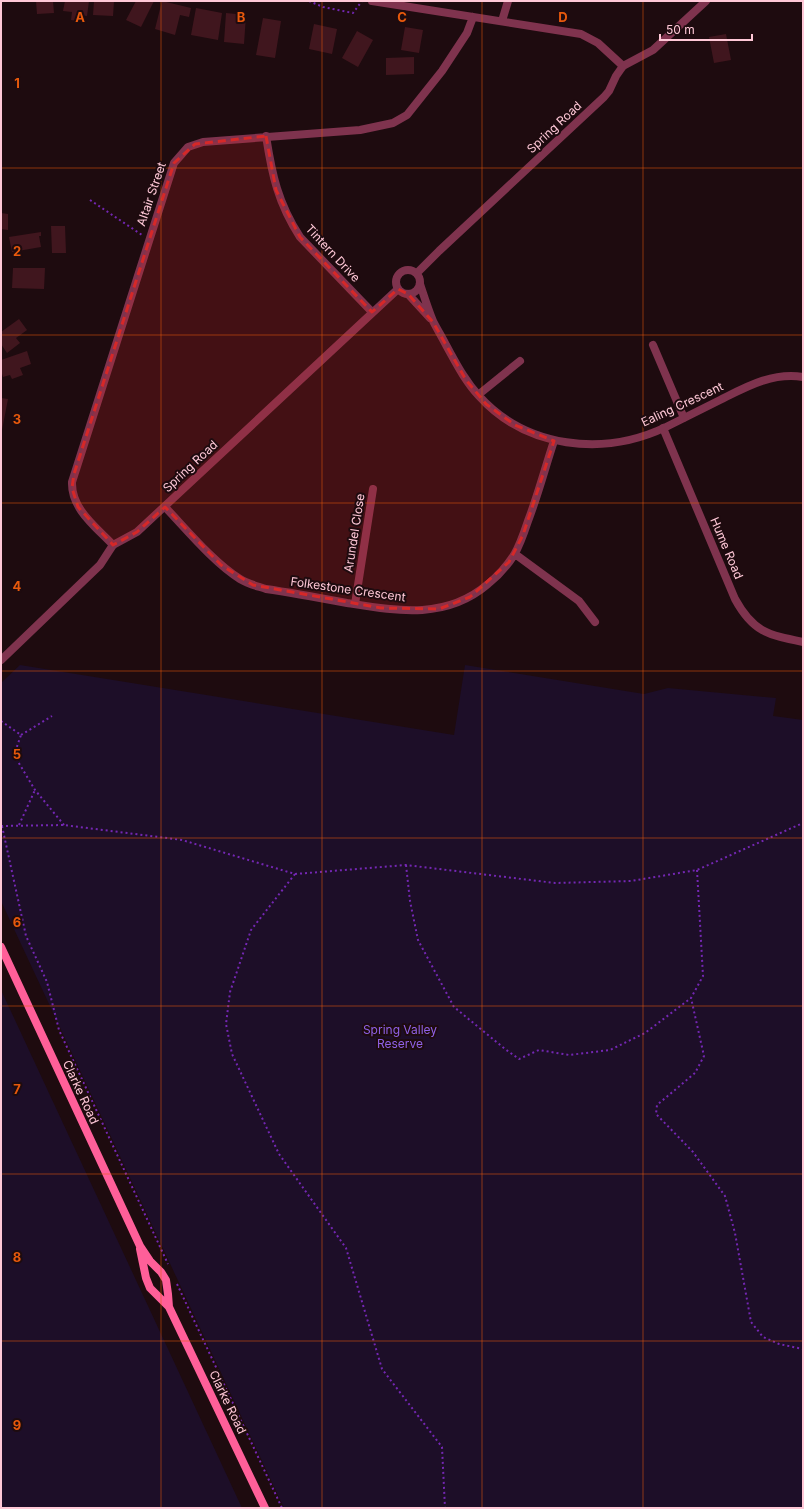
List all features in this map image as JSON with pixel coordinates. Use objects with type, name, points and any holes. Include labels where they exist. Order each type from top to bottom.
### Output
[{"type":"main road","name":"Clarke Road","points":[[1,947],[140,1246],[166,1280],[169,1307]]},
{"type":"main road","name":"Clarke Road","points":[[140,1246],[146,1278],[150,1288],[169,1307],[265,1508]]},
{"type":"street","points":[[373,1],[581,34],[598,43],[623,66],[653,50],[706,1]]},
{"type":"street","points":[[502,21],[508,1]]},
{"type":"street","name":"Altair Street","points":[[113,545],[78,507],[73,496],[72,482],[170,171],[174,164],[183,152],[195,144],[203,142],[360,130],[383,126],[401,119],[412,110],[442,71],[467,33],[473,17]]},
{"type":"street","name":"Spring Road","points":[[417,274],[439,251],[604,97],[623,66]]},
{"type":"street","name":"Tintern Drive","points":[[266,136],[276,190],[293,226],[300,237],[372,312]]},
{"type":"street","points":[[410,270],[417,274],[420,284],[415,292],[408,294],[403,293],[398,289],[396,277],[402,271],[410,270]]},
{"type":"street","name":"Ealing Crescent","points":[[420,284],[433,322],[466,380],[478,395],[491,408],[515,425],[554,441],[584,445],[606,444],[629,440],[664,428],[752,384],[779,377],[803,377]]},
{"type":"street","name":"Spring Road","points":[[1,660],[100,565],[113,545],[137,532],[398,289]]},
{"type":"street","name":"Ealing Crescent","points":[[408,294],[433,322]]},
{"type":"street","points":[[653,345],[684,418]]},
{"type":"street","points":[[478,395],[520,361]]},
{"type":"street","name":"Hume Road","points":[[664,428],[735,599],[743,612],[753,624],[764,632],[778,637],[803,642]]},
{"type":"street","name":"Folkestone Crescent","points":[[165,506],[221,565],[241,579],[266,589],[381,608],[421,611],[439,609],[470,598],[502,571],[515,554],[533,507],[554,441]]},
{"type":"street","name":"Arundel Close","points":[[355,604],[373,489]]},
{"type":"street","points":[[515,554],[580,601],[595,622]]},
{"type":"path","points":[[308,1],[323,7],[353,13],[362,1]]},
{"type":"path","points":[[90,200],[148,240]]},
{"type":"path","points":[[52,716],[21,735],[14,755],[35,790],[64,825]]},
{"type":"path","points":[[1,721],[21,735]]},
{"type":"path","points":[[19,825],[35,790]]},
{"type":"path","points":[[170,1269],[59,1030],[47,982],[26,936],[2,826],[64,825],[182,840],[295,874],[406,865],[555,883],[631,881],[697,870],[803,822]]},
{"type":"path","points":[[406,865],[410,901],[418,940],[454,1007],[505,1049],[520,1059],[539,1050],[569,1055],[610,1050],[645,1034],[691,998],[703,976],[697,870]]},
{"type":"path","points":[[295,874],[251,930],[230,992],[226,1024],[232,1054],[279,1154],[346,1248],[382,1369],[442,1447],[446,1508]]},
{"type":"path","points":[[691,998],[704,1056],[695,1073],[657,1105],[656,1114],[694,1152],[725,1196],[735,1232],[751,1322],[763,1337],[779,1344],[803,1349]]},
{"type":"path","points":[[177,1283],[282,1508]]},
{"type":"highlighted area","points":[[266,136],[276,190],[300,237],[372,312],[398,289],[408,294],[433,322],[466,380],[486,404],[515,425],[554,441],[523,535],[509,562],[470,597],[439,609],[381,608],[253,585],[221,565],[165,507],[137,532],[113,545],[78,507],[72,488],[74,474],[174,163],[195,144]]},
{"type":"green space","name":"Spring Valley Reserve","points":[[20,665],[454,735],[465,665],[644,694],[668,688],[776,698],[773,716],[803,720],[803,1508],[284,1508],[1,901],[1,683]]},
{"type":"green space","points":[[1,990],[242,1508],[1,1508]]},
{"type":"building","points":[[36,1],[53,1],[54,13],[37,14]]},
{"type":"building","points":[[65,1],[89,1],[87,16],[78,15],[77,21],[71,20],[72,12],[63,11]]},
{"type":"building","points":[[94,1],[114,1],[113,16],[93,15]]},
{"type":"building","points":[[136,1],[154,1],[141,27],[126,20]]},
{"type":"building","points":[[162,1],[191,8],[189,17],[180,15],[175,35],[155,29]]},
{"type":"building","points":[[196,8],[222,13],[218,40],[191,35]]},
{"type":"building","points":[[226,13],[246,15],[244,44],[224,42]]},
{"type":"building","points":[[263,18],[281,21],[275,58],[256,55]]},
{"type":"building","points":[[314,24],[337,29],[332,54],[309,49]]},
{"type":"building","points":[[405,27],[423,30],[419,53],[401,50]]},
{"type":"building","points":[[357,31],[373,40],[358,67],[342,58]]},
{"type":"building","points":[[726,34],[731,60],[714,63],[709,37]]},
{"type":"building","points":[[414,57],[414,74],[386,75],[386,58]]},
{"type":"building","points":[[1,213],[8,214],[8,230],[1,229]]},
{"type":"building","points":[[51,226],[65,226],[66,253],[52,253]]},
{"type":"building","points":[[41,232],[41,236],[39,236],[41,247],[12,252],[9,237]]},
{"type":"building","points":[[13,268],[45,268],[44,289],[12,288]]},
{"type":"building","points":[[19,319],[27,330],[16,338],[20,343],[7,353],[1,344],[1,332]]},
{"type":"building","points":[[27,351],[31,364],[20,368],[23,375],[12,379],[10,375],[3,377],[1,371],[1,360]]},
{"type":"building","points":[[1,398],[8,399],[2,430],[1,430]]}]
